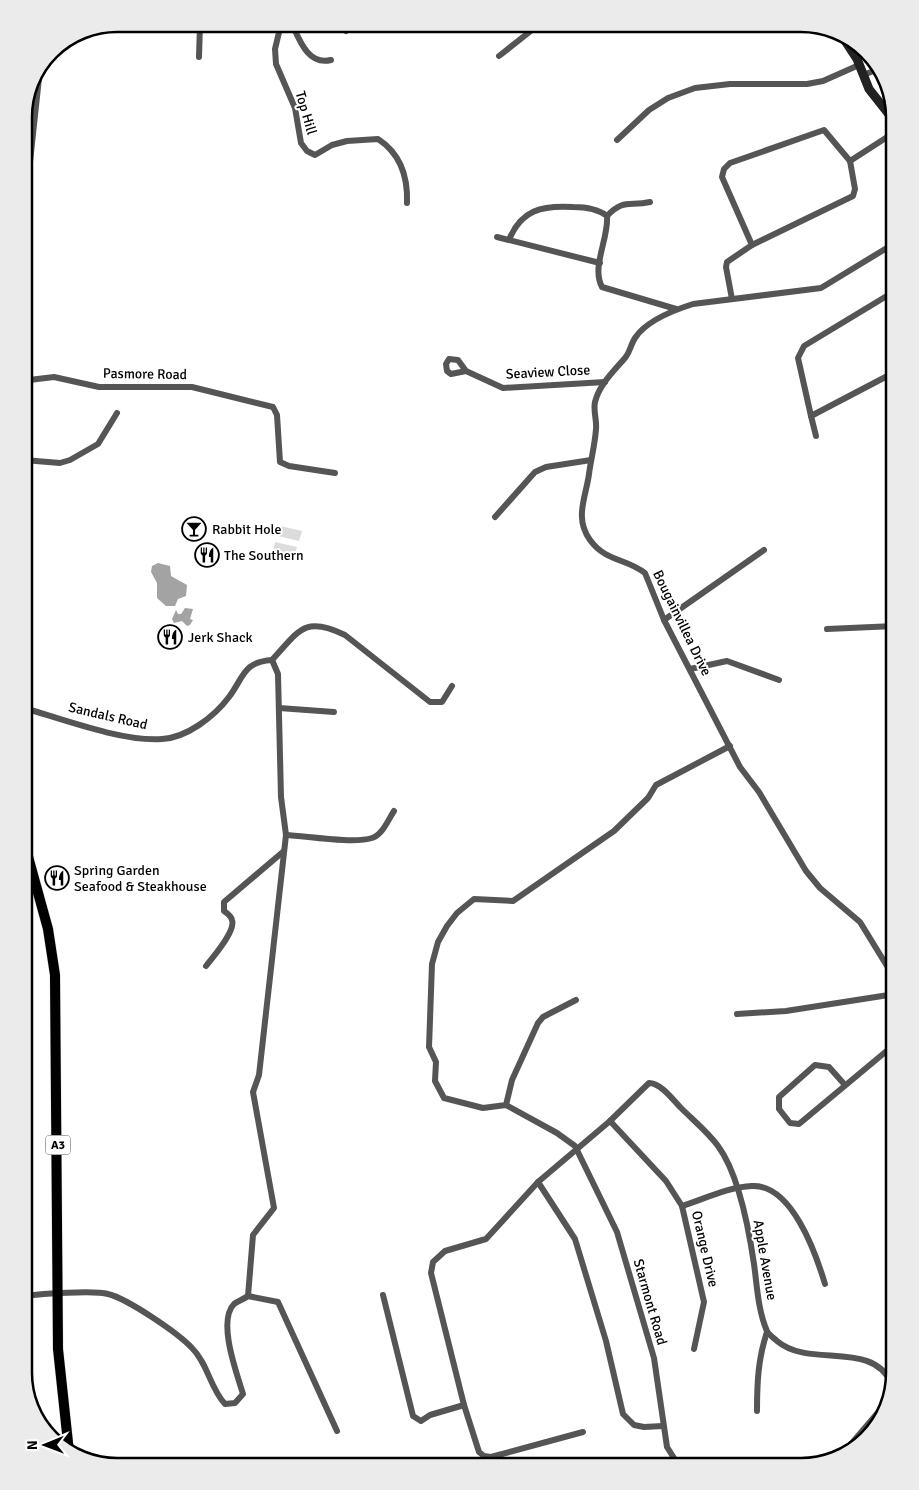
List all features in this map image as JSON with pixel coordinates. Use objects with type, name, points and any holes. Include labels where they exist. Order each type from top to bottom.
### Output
[{"type":"main road","name":"A3","points":[[32,872],[48,929],[55,976],[58,1349],[66,1420]]},
{"type":"street","points":[[199,57],[200,32]]},
{"type":"street","name":"Top Hill","points":[[279,32],[274,49],[276,64],[294,108],[301,143],[307,151],[315,155],[332,145],[347,141],[378,139],[398,158],[407,190],[407,203]]},
{"type":"street","points":[[295,32],[299,44],[310,56],[326,61],[331,60]]},
{"type":"street","points":[[499,56],[529,33]]},
{"type":"street","points":[[848,46],[873,95],[886,111]]},
{"type":"street","points":[[617,140],[649,110],[668,98],[695,88],[730,84],[807,84],[823,81],[859,65]]},
{"type":"street","points":[[863,75],[873,71]]},
{"type":"street","points":[[33,134],[38,88]]},
{"type":"street","points":[[732,299],[726,267],[727,262],[752,245],[853,196],[855,189],[850,161],[824,130],[730,163],[724,169],[722,177],[752,245]]},
{"type":"street","points":[[850,161],[886,138]]},
{"type":"street","points":[[650,202],[626,203],[616,206],[607,216],[600,263],[600,283],[605,289],[676,309]]},
{"type":"street","points":[[509,240],[514,227],[525,216],[538,209],[553,206],[586,207],[607,216]]},
{"type":"street","points":[[497,237],[600,263]]},
{"type":"street","name":"Bougainvillea Drive","points":[[886,248],[821,288],[693,304],[676,309],[642,329],[634,338],[627,356],[605,382],[596,401],[596,427],[587,486],[581,502],[582,517],[589,539],[605,556],[639,568],[645,573],[664,620],[730,746],[806,871],[820,888],[860,922],[886,964]]},
{"type":"street","points":[[816,436],[798,358],[801,349],[886,297]]},
{"type":"street","name":"Seaview Close","points":[[466,371],[503,388],[605,382]]},
{"type":"street","name":"Pasmore Road","points":[[33,380],[54,377],[99,387],[192,387],[273,407],[277,415],[280,462],[289,466],[335,473]]},
{"type":"street","points":[[811,416],[886,377]]},
{"type":"street","points":[[33,461],[60,463],[70,460],[98,444],[117,413]]},
{"type":"street","points":[[495,518],[535,472],[546,467],[591,460]]},
{"type":"street","points":[[664,620],[764,550]]},
{"type":"street","points":[[248,1296],[253,1235],[274,1208],[253,1092],[260,1075],[286,835],[281,797],[278,674],[272,660],[299,630],[310,625],[331,628],[345,635],[430,702],[442,702],[452,686]]},
{"type":"street","points":[[826,629],[886,626]]},
{"type":"street","name":"Sandals Road","points":[[33,710],[120,735],[143,739],[163,739],[183,735],[207,718],[228,698],[248,668],[259,661],[272,660]]},
{"type":"street","points":[[690,669],[728,661],[779,680]]},
{"type":"street","points":[[279,708],[334,712]]},
{"type":"street","points":[[576,1150],[575,1146],[557,1133],[506,1105],[483,1108],[444,1098],[435,1081],[436,1062],[429,1046],[430,990],[438,942],[457,913],[474,899],[513,901],[614,831],[648,798],[656,785],[730,746]]},
{"type":"street","points":[[286,835],[356,840],[373,838],[382,831],[394,811]]},
{"type":"street","points":[[206,966],[230,934],[233,926],[232,919],[224,910],[224,902],[284,852]]},
{"type":"street","points":[[737,1014],[786,1011],[886,995]]},
{"type":"street","points":[[506,1105],[512,1080],[538,1023],[543,1018],[576,1000]]},
{"type":"street","points":[[845,1085],[829,1067],[815,1065],[782,1093],[778,1101],[779,1109],[790,1123],[798,1124],[886,1051]]},
{"type":"street","name":"Apple Avenue","points":[[610,1120],[649,1083],[652,1083],[659,1087],[718,1144],[731,1166],[746,1219],[760,1307],[767,1332]]},
{"type":"street","points":[[583,1432],[491,1457],[484,1456],[479,1452],[464,1405],[431,1273],[433,1262],[445,1251],[486,1239],[538,1182],[610,1120]]},
{"type":"street","name":"Orange Drive","points":[[610,1120],[666,1181],[682,1206],[704,1302],[694,1349]]},
{"type":"street","name":"Starmont Road","points":[[576,1150],[617,1232],[654,1358],[667,1447],[674,1458]]},
{"type":"street","points":[[538,1182],[575,1239],[606,1341],[623,1414],[634,1425],[644,1427],[663,1426]]},
{"type":"street","points":[[682,1206],[736,1189],[753,1186],[763,1188],[776,1195],[799,1219],[808,1236],[825,1284]]},
{"type":"street","points":[[32,1296],[108,1294],[130,1304],[165,1326],[192,1347],[207,1367],[218,1395],[225,1404],[235,1404],[243,1394],[232,1357],[228,1320],[234,1304],[248,1296],[278,1302],[338,1431]]},
{"type":"street","points":[[383,1295],[413,1416],[421,1421],[430,1416],[464,1405]]},
{"type":"street","points":[[757,1411],[760,1353],[767,1332],[786,1349],[815,1356],[864,1359],[879,1367],[886,1376]]},
{"type":"shaded area","points":[[280,526],[302,531],[299,541],[278,536]]},
{"type":"shaded area","points":[[275,542],[297,547],[294,557],[273,552]]},
{"type":"shaded area","points":[[158,563],[170,566],[171,576],[187,585],[186,596],[178,599],[175,606],[166,606],[157,598],[157,583],[151,572],[152,566]]},
{"type":"shaded area","points":[[185,608],[193,609],[190,619],[193,620],[190,625],[187,626],[182,621],[174,623],[172,619],[176,610],[178,614],[181,614]]},
{"type":"place","name":"Rabbit Hole","points":[[194,529]]},
{"type":"place","name":"The Southern","points":[[207,555]]},
{"type":"place","name":"Jerk Shack","points":[[170,637]]},
{"type":"place","name":"Spring Garden Seafood & Steakhouse","points":[[57,878]]}]
